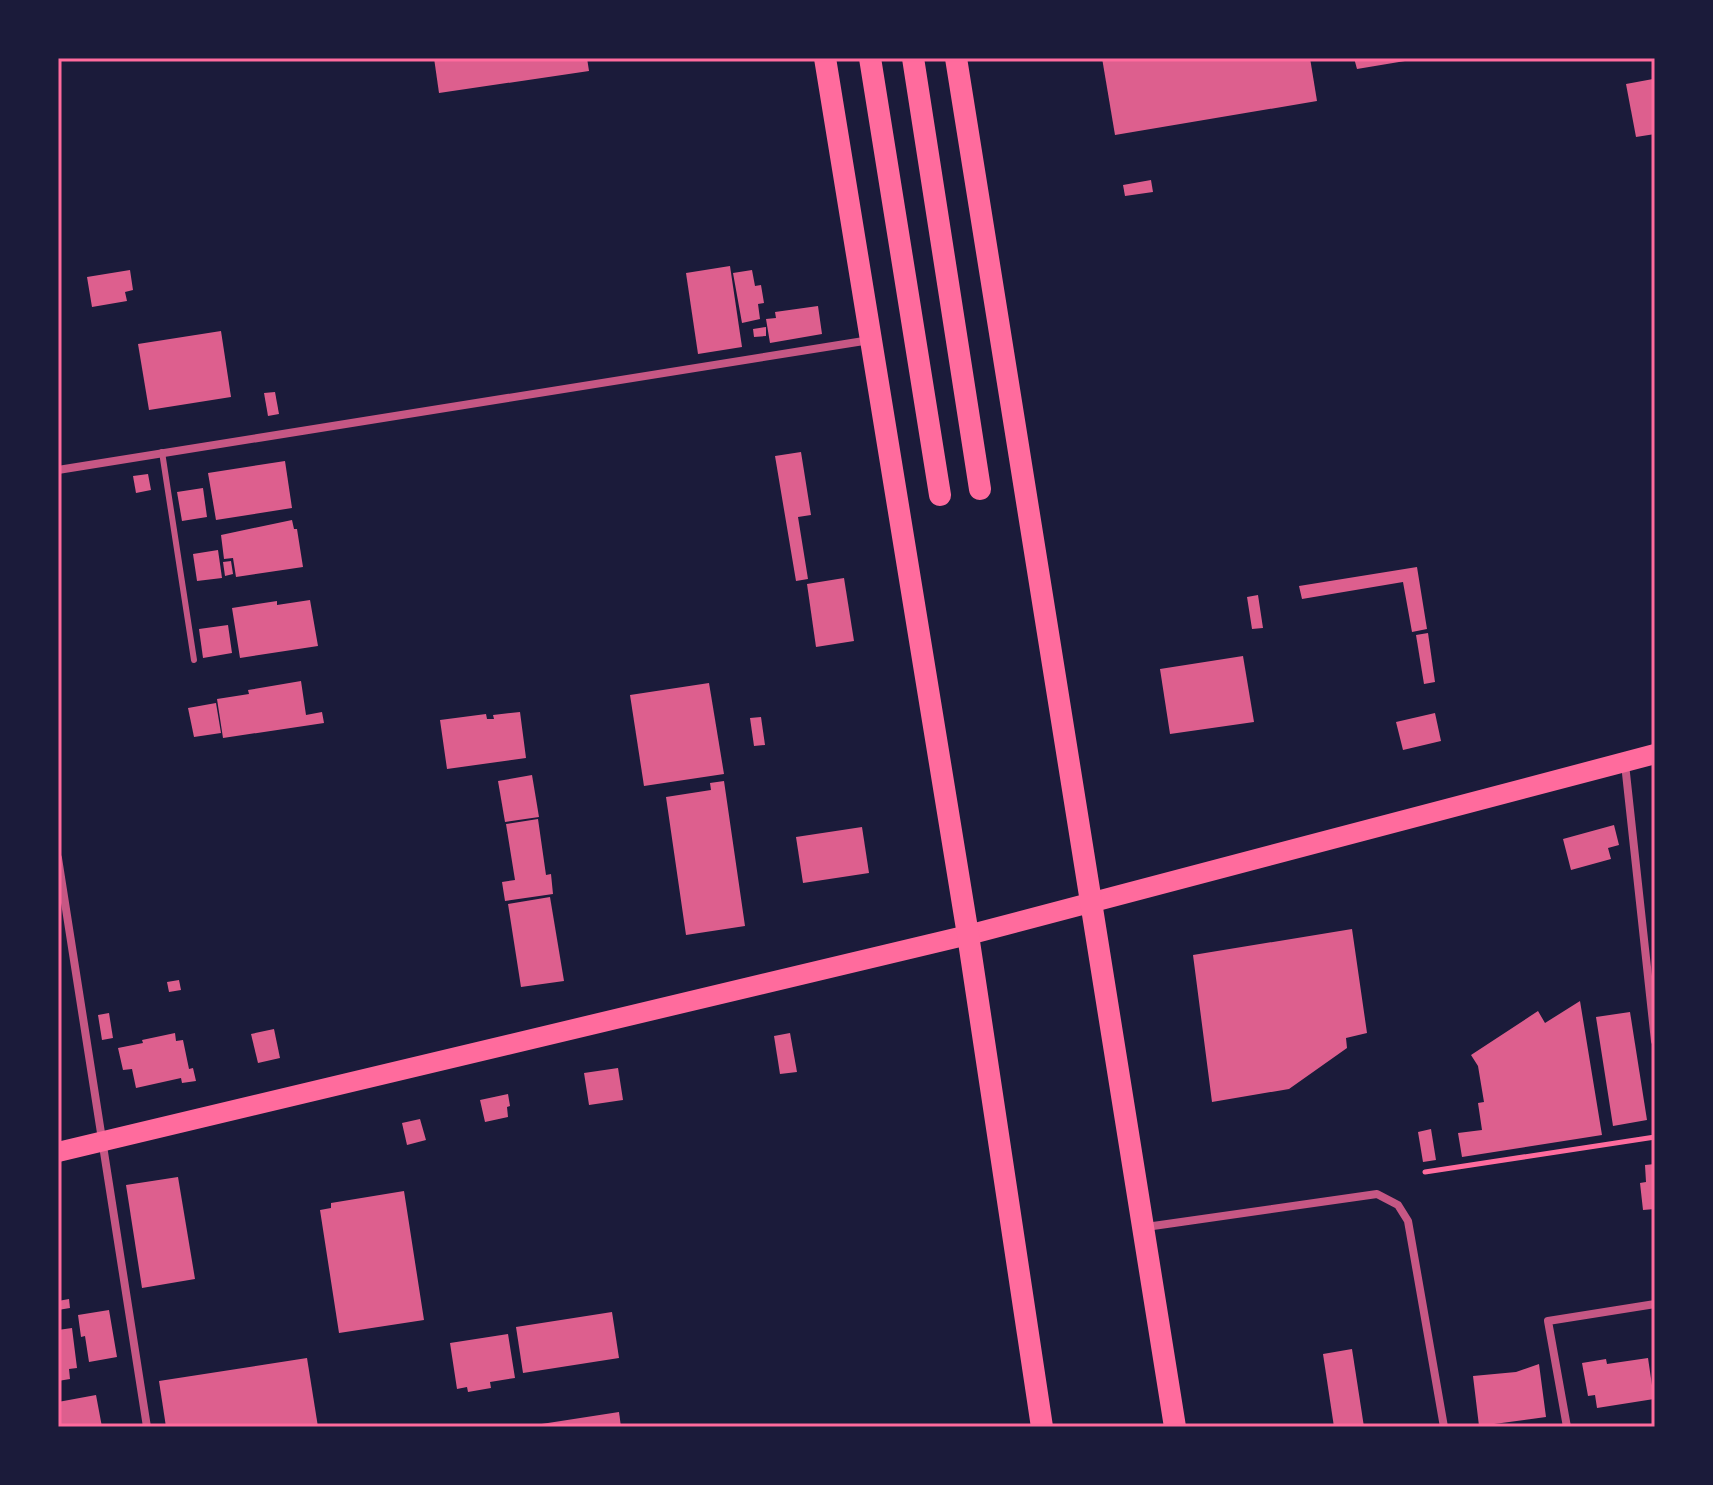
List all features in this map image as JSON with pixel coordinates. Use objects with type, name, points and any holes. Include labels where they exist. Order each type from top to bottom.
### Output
[{"type":"highway","points":[[825,58],[968,935],[1042,1427]]},
{"type":"highway","points":[[870,58],[940,495]]},
{"type":"highway","points":[[913,58],[980,489]]},
{"type":"highway","points":[[956,58],[1175,1427]]},
{"type":"main road","points":[[58,1152],[968,935],[1655,754]]},
{"type":"street","points":[[58,470],[870,340]]},
{"type":"street","points":[[1625,762],[1655,1041]]},
{"type":"street","points":[[58,858],[147,1427]]},
{"type":"street","points":[[1142,1227],[1377,1194],[1398,1205],[1408,1221],[1444,1427]]},
{"type":"street","points":[[1567,1427],[1548,1321],[1655,1304]]},
{"type":"lane","points":[[162,452],[194,660]]},
{"type":"path","points":[[1425,1172],[1655,1137]]},
{"type":"building","points":[[434,58],[587,58],[589,71],[439,93]]},
{"type":"building","points":[[1102,58],[1310,58],[1317,101],[1115,135]]},
{"type":"building","points":[[1354,58],[1411,58],[1411,60],[1357,69]]},
{"type":"building","points":[[1653,79],[1655,134],[1636,137],[1626,84]]},
{"type":"building","points":[[1151,180],[1153,192],[1125,196],[1123,185]]},
{"type":"building","points":[[730,266],[742,347],[698,354],[686,273]]},
{"type":"building","points":[[130,270],[133,290],[125,292],[127,301],[92,307],[87,277]]},
{"type":"building","points":[[752,270],[755,286],[761,285],[764,303],[758,304],[760,319],[742,323],[733,273]]},
{"type":"building","points":[[818,306],[822,334],[770,343],[766,319],[776,318],[775,312]]},
{"type":"building","points":[[766,327],[766,336],[754,337],[753,329]]},
{"type":"building","points":[[221,331],[231,397],[149,410],[138,344]]},
{"type":"building","points":[[275,392],[279,414],[268,416],[264,393]]},
{"type":"building","points":[[801,452],[811,515],[798,517],[808,579],[796,581],[775,456]]},
{"type":"building","points":[[285,461],[292,508],[216,520],[208,473]]},
{"type":"building","points":[[148,474],[151,490],[136,493],[133,476]]},
{"type":"building","points":[[203,488],[207,517],[182,521],[177,492]]},
{"type":"building","points":[[292,520],[294,529],[297,529],[303,567],[236,577],[233,558],[224,559],[221,535]]},
{"type":"building","points":[[218,550],[222,578],[197,581],[193,554]]},
{"type":"building","points":[[231,561],[233,574],[225,576],[223,562]]},
{"type":"building","points":[[1417,567],[1427,629],[1412,632],[1403,582],[1302,599],[1299,586]]},
{"type":"building","points":[[844,578],[854,641],[816,647],[807,584]]},
{"type":"building","points":[[1258,595],[1263,628],[1252,629],[1247,597]]},
{"type":"building","points":[[310,600],[318,646],[240,658],[232,608]]},
{"type":"building","points":[[228,625],[232,653],[203,658],[199,629]]},
{"type":"building","points":[[1428,633],[1435,682],[1424,684],[1416,635]]},
{"type":"building","points":[[1243,656],[1254,722],[1170,734],[1160,669]]},
{"type":"building","points":[[301,681],[306,715],[322,712],[324,723],[223,738],[217,699]]},
{"type":"building","points":[[709,683],[724,774],[644,786],[630,695]]},
{"type":"building","points":[[216,703],[221,733],[194,737],[188,708]]},
{"type":"building","points":[[520,712],[526,758],[447,769],[440,720],[486,714],[487,719],[494,719],[493,715]]},
{"type":"building","points":[[1435,713],[1441,741],[1403,750],[1396,722]]},
{"type":"building","points":[[761,717],[765,745],[754,746],[750,718]]},
{"type":"building","points":[[532,775],[539,817],[505,822],[498,781]]},
{"type":"building","points":[[724,781],[745,926],[686,935],[666,797],[711,790],[710,783]]},
{"type":"building","points":[[538,819],[546,875],[551,874],[553,894],[505,901],[502,882],[515,880],[506,824]]},
{"type":"building","points":[[1614,825],[1619,845],[1608,848],[1611,859],[1571,870],[1563,839]]},
{"type":"building","points":[[862,827],[869,873],[803,883],[796,837]]},
{"type":"building","points":[[550,897],[564,981],[521,987],[508,904]]},
{"type":"building","points":[[1352,929],[1367,1033],[1346,1038],[1347,1048],[1289,1089],[1212,1102],[1193,955]]},
{"type":"building","points":[[179,980],[181,990],[169,992],[167,982]]},
{"type":"building","points":[[1580,1001],[1602,1135],[1462,1157],[1458,1133],[1482,1130],[1478,1103],[1484,1102],[1478,1066],[1471,1055],[1538,1011],[1545,1023]]},
{"type":"building","points":[[1630,1012],[1647,1120],[1613,1126],[1596,1017]]},
{"type":"building","points":[[109,1013],[113,1038],[102,1040],[98,1015]]},
{"type":"building","points":[[274,1029],[280,1058],[258,1063],[251,1034]]},
{"type":"building","points":[[175,1033],[176,1041],[183,1040],[189,1069],[193,1068],[196,1081],[182,1083],[181,1078],[136,1088],[132,1069],[123,1070],[118,1048]]},
{"type":"building","points":[[790,1033],[797,1072],[780,1074],[774,1036]]},
{"type":"building","points":[[618,1068],[623,1100],[589,1105],[584,1073]]},
{"type":"building","points":[[508,1094],[508,1117],[485,1122],[480,1100]]},
{"type":"building","points":[[420,1119],[426,1140],[407,1145],[402,1123]]},
{"type":"building","points":[[1431,1129],[1436,1160],[1423,1162],[1418,1132]]},
{"type":"building","points":[[1655,1164],[1655,1209],[1643,1210],[1640,1183],[1646,1182],[1645,1165]]},
{"type":"building","points":[[178,1177],[195,1279],[142,1288],[126,1185]]},
{"type":"building","points":[[404,1191],[424,1320],[339,1333],[320,1210],[331,1208],[331,1203]]},
{"type":"building","points":[[69,1299],[70,1308],[58,1310],[58,1301]]},
{"type":"building","points":[[109,1310],[117,1357],[89,1362],[78,1315]]},
{"type":"building","points":[[612,1312],[619,1358],[523,1373],[516,1327]]},
{"type":"building","points":[[72,1328],[77,1368],[69,1369],[70,1379],[58,1381],[58,1330]]},
{"type":"building","points":[[508,1334],[515,1378],[490,1382],[491,1388],[468,1392],[467,1387],[457,1389],[450,1343]]},
{"type":"building","points":[[1352,1349],[1364,1427],[1334,1427],[1323,1354]]},
{"type":"building","points":[[307,1358],[318,1427],[166,1427],[159,1381]]},
{"type":"building","points":[[1648,1358],[1654,1399],[1597,1408],[1595,1395],[1588,1396],[1582,1363],[1606,1359],[1607,1364]]},
{"type":"building","points":[[1539,1364],[1546,1417],[1479,1426],[1473,1376],[1516,1372]]},
{"type":"building","points":[[96,1395],[102,1427],[58,1427],[58,1402]]},
{"type":"building","points":[[619,1412],[621,1427],[535,1427],[535,1425]]}]
